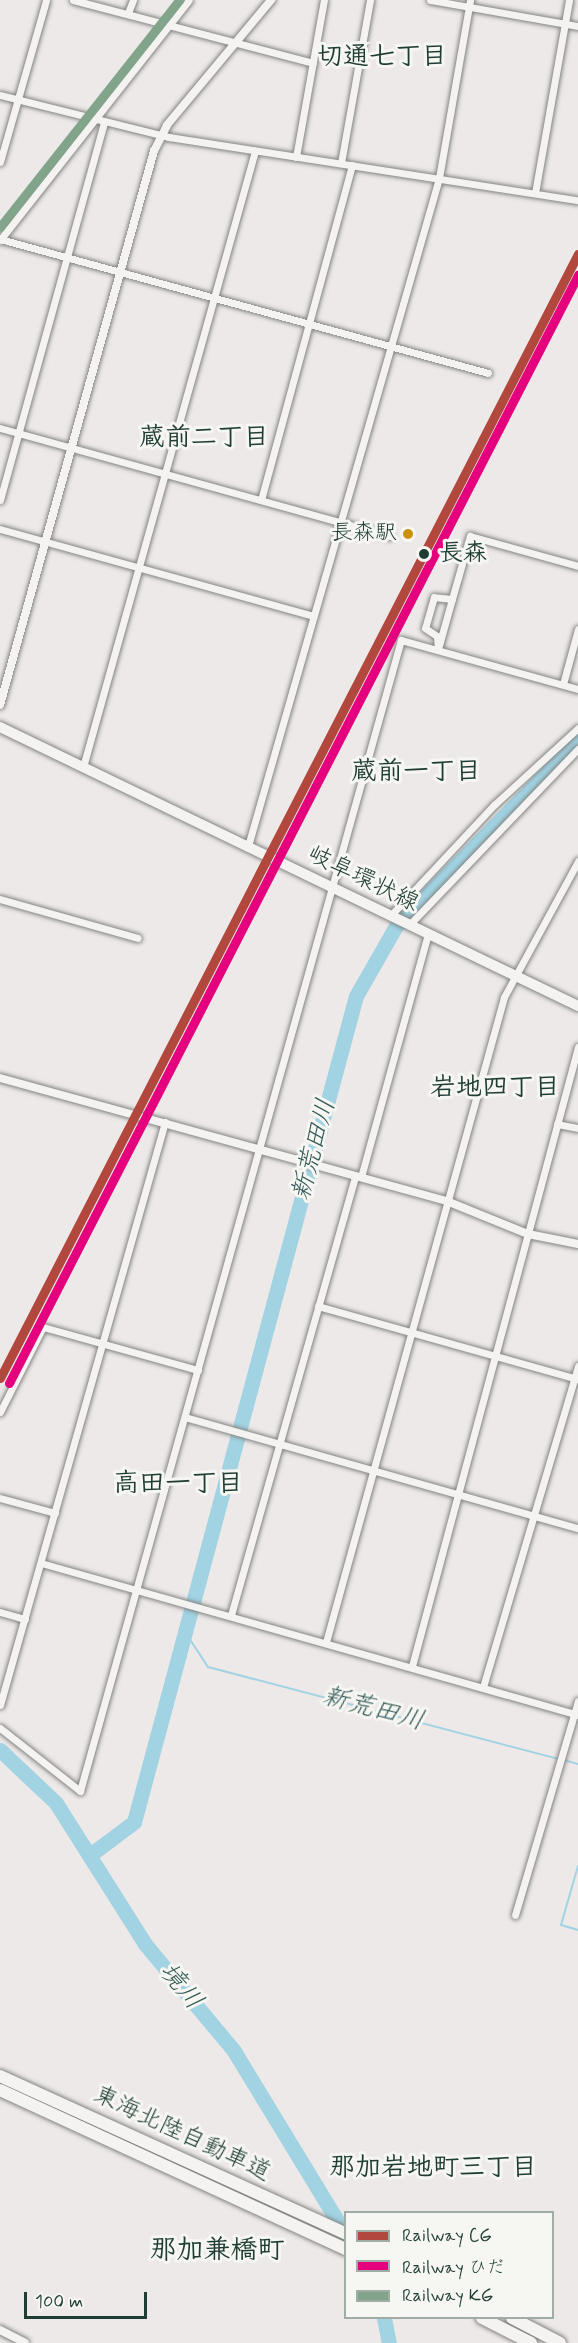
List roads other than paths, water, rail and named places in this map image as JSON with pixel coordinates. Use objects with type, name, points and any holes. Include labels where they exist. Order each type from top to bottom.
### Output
[{"type":"highway","name":"東海北陸自動車道","points":[[0,2076],[264,2202],[344,2248]]},
{"type":"highway","name":"東海北陸自動車道","points":[[0,2090],[344,2234]]},
{"type":"highway","points":[[484,2319],[531,2343]]},
{"type":"highway","points":[[514,2319],[560,2343]]},
{"type":"main road","name":"岐阜環状線","points":[[0,727],[578,1006]]},
{"type":"street","points":[[0,162],[46,0]]},
{"type":"street","points":[[73,0],[313,63]]},
{"type":"street","points":[[128,13],[133,0]]},
{"type":"street","points":[[189,0],[0,239],[489,373]]},
{"type":"street","points":[[0,705],[160,136],[271,0]]},
{"type":"street","points":[[296,157],[324,0]]},
{"type":"street","points":[[341,163],[370,0]]},
{"type":"street","points":[[430,0],[469,4],[578,26]]},
{"type":"street","points":[[535,193],[569,0]]},
{"type":"street","points":[[248,846],[439,178],[469,4]]},
{"type":"street","points":[[0,95],[160,136],[578,200]]},
{"type":"street","points":[[0,500],[104,122]]},
{"type":"street","points":[[83,767],[255,151]]},
{"type":"street","points":[[261,500],[352,165]]},
{"type":"street","points":[[0,428],[389,536]]},
{"type":"street","points":[[0,529],[313,616]]},
{"type":"street","points":[[438,649],[470,536],[578,566]]},
{"type":"street","points":[[438,649],[437,636],[425,628],[431,608],[439,595],[452,599]]},
{"type":"street","points":[[563,684],[578,629]]},
{"type":"street","points":[[0,1728],[80,1791],[401,640],[578,689]]},
{"type":"street","points":[[392,915],[494,805],[578,728]]},
{"type":"street","points":[[410,924],[578,749]]},
{"type":"street","points":[[326,1642],[512,974],[578,861]]},
{"type":"street","points":[[0,899],[138,938]]},
{"type":"street","points":[[231,1615],[318,1306],[428,934]]},
{"type":"street","points":[[412,1666],[578,1047]]},
{"type":"street","points":[[0,1078],[449,1202],[528,1234],[578,1244]]},
{"type":"street","points":[[0,1705],[165,1122]]},
{"type":"street","points":[[557,1124],[578,1128]]},
{"type":"street","points":[[318,1306],[576,1379]]},
{"type":"street","points":[[0,1412],[44,1327],[198,1371]]},
{"type":"street","points":[[483,1687],[578,1366]]},
{"type":"street","points":[[185,1417],[578,1528]]},
{"type":"street","points":[[0,1498],[55,1513]]},
{"type":"street","points":[[41,1563],[576,1714]]},
{"type":"street","points":[[0,1612],[25,1619]]},
{"type":"street","points":[[515,1915],[578,1701]]},
{"type":"street","points":[[0,2330],[25,2343]]},
{"type":"waterway","name":"新荒田川","points":[[90,1855],[134,1822],[356,996],[396,926],[578,741]]},
{"type":"waterway","name":"新荒田川","points":[[185,1632],[208,1667],[558,1759]]},
{"type":"waterway","name":"境川","points":[[0,1750],[56,1803],[145,1944],[234,2051],[344,2232]]},
{"type":"waterway","name":"新荒田川","points":[[563,1760],[578,1764]]},
{"type":"waterway","name":"新荒田川","points":[[578,1866],[561,1925],[578,1930]]},
{"type":"waterway","name":"境川","points":[[384,2319],[389,2343]]},
{"type":"rail line","name":"KG","points":[[0,227],[179,0]]},
{"type":"rail line","name":"CG","points":[[0,1378],[578,254]]},
{"type":"rail line","name":"ひだ","points":[[9,1383],[578,275]]},
{"type":"place","name":"長森駅","points":[[408,534]]},
{"type":"place","name":"長森","points":[[424,554]]},
{"type":"district","name":"切通七丁目","points":[[382,58]]},
{"type":"district","name":"蔵前二丁目","points":[[204,439]]},
{"type":"district","name":"蔵前一丁目","points":[[416,773]]},
{"type":"district","name":"岩地四丁目","points":[[495,1089]]},
{"type":"district","name":"高田一丁目","points":[[178,1485]]},
{"type":"district","name":"那加岩地町三丁目","points":[[433,2169]]},
{"type":"district","name":"那加兼橋町","points":[[217,2251]]}]
